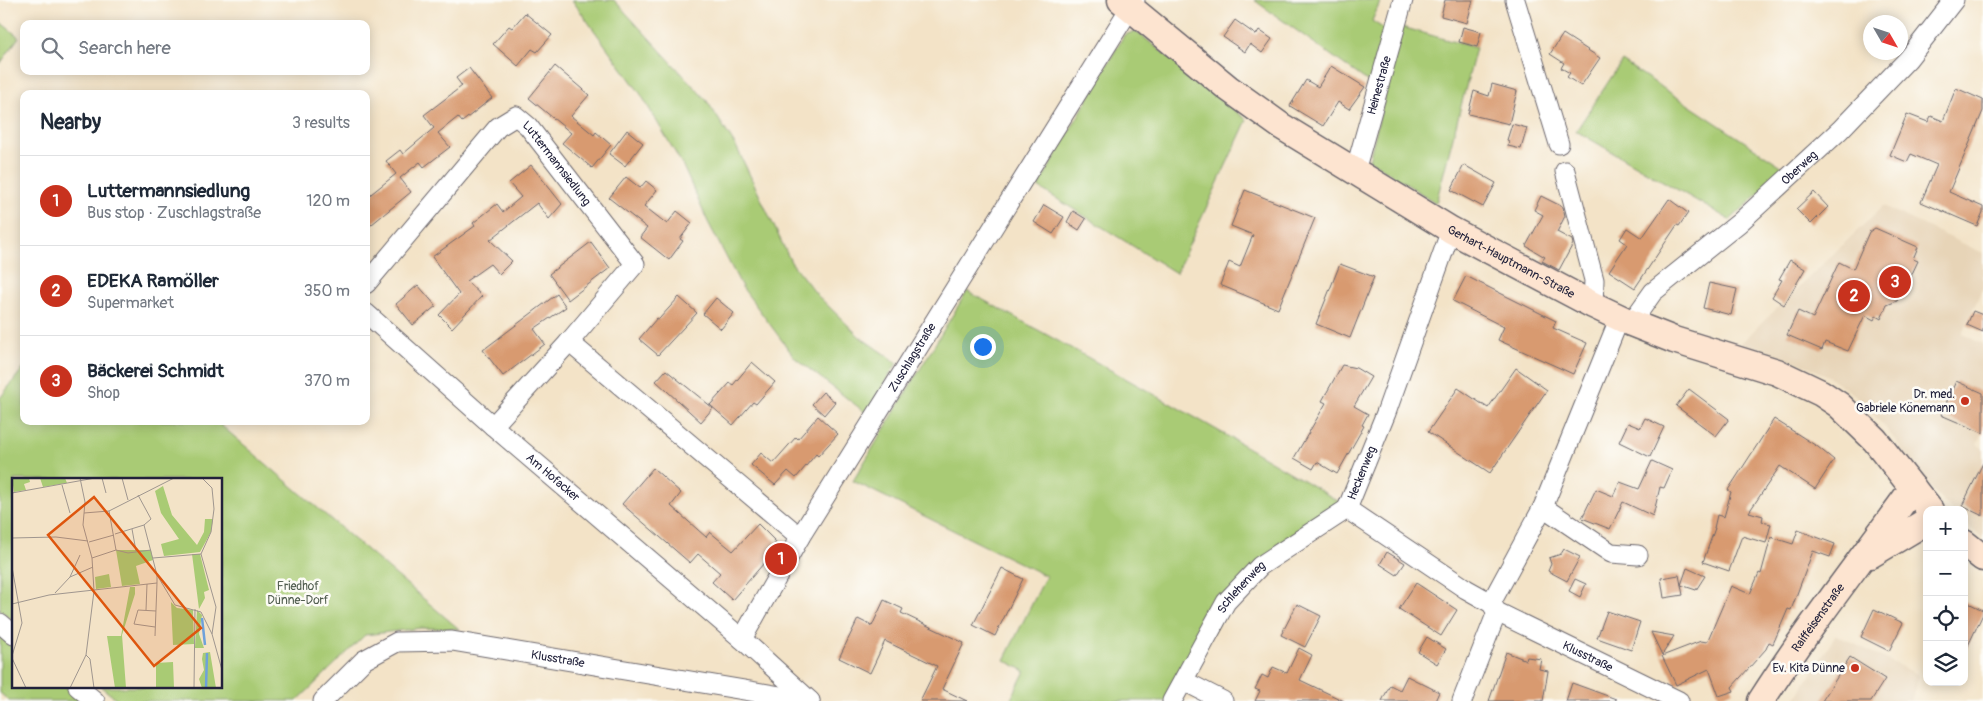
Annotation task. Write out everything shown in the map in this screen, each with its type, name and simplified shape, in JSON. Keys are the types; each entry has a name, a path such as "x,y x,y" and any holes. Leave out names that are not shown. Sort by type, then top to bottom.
{"street":[{"name":"Heinestraße","path":"1355,172 1403,0"},
{"path":"1516,0 1559,144"},
{"name":"Oberweg","path":"1625,320 1653,292 1739,223 1840,130 1908,59 1954,0"},
{"name":"Gerhart-Hauptmann-Straße","path":"1128,3 1228,88 1282,126 1451,230 1625,320 1674,340 1778,372 1800,381 1821,393 1839,405 1876,440 1927,506"},
{"name":"Zuschlagstraße","path":"742,639 800,537 1128,3"},
{"name":"Luttermannsiedlung","path":"370,279 498,127 516,116 528,126 635,264 569,342 493,426"},
{"path":"1566,171 1594,280 1593,305"},
{"name":"Heckenweg","path":"1451,230 1386,413 1347,509 1494,608"},
{"name":"Am Hofacker","path":"370,317 493,426 742,639"},
{"path":"1462,701 1494,608 1542,507 1625,320"},
{"path":"569,342 800,537"},
{"name":"Raiffeisenstraße","path":"1761,701 1833,595 1861,561 1913,488"},
{"path":"1542,507 1612,553 1638,555"},
{"name":"Schlehenweg","path":"1172,701 1226,602 1260,566 1347,509"},
{"name":"Raiffeisenstraße","path":"1861,561 1923,523"},
{"path":"1968,546 1983,558"},
{"name":"Klusstraße","path":"1494,608 1679,701"},
{"path":"0,623 12,633"},
{"path":"742,639 810,701"},
{"name":"Klusstraße","path":"323,701 364,660 397,642 452,641 810,701"},
{"path":"1184,682 1224,701"},
{"path":"79,688 96,701"}],"shaded area":[{"path":"1883,206 1983,253 1983,287 1962,334 1983,344 1983,432 1977,445 1983,448 1983,539 1968,526 1968,506 1948,506 1935,493 1885,427 1855,395 1828,376 1801,363 1740,344"},
{"path":"1836,635 1919,675 1911,701 1794,701"}],"green space":[{"path":"572,0 614,0 707,101 737,148 791,262 817,295 860,337 897,363 866,413 795,358 742,287 708,222 682,164 640,93"},
{"path":"1254,0 1381,0 1372,21 1389,32 1374,86"},
{"path":"0,22 19,37 0,64"},
{"path":"1402,27 1476,48 1436,203 1369,160"},
{"path":"1136,31 1247,120 1176,273 1038,187 1124,35"},
{"path":"1622,61 1786,169 1730,220 1576,131"},
{"path":"967,291 1203,422 1343,504 1258,563 1167,701 1010,701 1025,671 1004,660 1046,576 853,481"},
{"name":"Friedhof Dünne-Dorf","path":"20,372 20,425 221,425 459,629 421,628 365,635 297,701 119,701 102,688 222,688 222,478 12,478 12,619 0,610 0,398"},
{"path":"0,631 12,640 12,688 71,688 87,701 9,701 0,693"}],"building":[{"path":"1445,0 1473,0 1467,23 1441,16"},
{"path":"525,13 552,35 537,52 532,49 518,66 493,44 509,26 512,28"},
{"path":"1235,20 1256,35 1259,30 1272,39 1262,53 1250,44 1245,52 1223,37"},
{"path":"1463,27 1481,32 1477,47 1459,42"},
{"path":"1563,34 1600,58 1581,86 1567,77 1570,73 1561,68 1564,63 1550,54"},
{"path":"555,66 589,95 571,116 594,135 596,132 611,145 592,168 562,143 571,133 529,98"},
{"path":"1331,66 1365,87 1349,109 1338,102 1323,126 1290,106 1306,80 1318,87"},
{"path":"469,68 492,98 462,122 458,117 438,133 450,147 424,167 420,162 400,178 411,192 370,226 370,195 396,174 386,161 400,150 403,154 434,128 424,115 462,86 456,78"},
{"path":"1492,84 1517,91 1509,124 1468,114 1474,91 1489,96"},
{"path":"1956,88 1983,100 1983,111 1949,192 1983,207 1983,212 1977,226 1921,202 1937,165 1911,154 1907,162 1890,155 1907,114 1928,122 1931,116 1943,121"},
{"path":"1512,124 1527,128 1521,149 1508,146 1509,141 1507,140"},
{"path":"627,130 643,143 625,166 609,154"},
{"path":"531,165 562,204 549,219 537,203 490,240 512,261 499,274 490,264 466,281 482,296 452,328 439,315 459,294 432,257 475,226 473,223 497,204 503,212 521,197 509,183"},
{"path":"1464,165 1496,183 1483,207 1451,190"},
{"path":"626,177 640,188 646,181 657,190 644,206 667,224 677,211 692,223 680,239 683,241 669,260 640,237 647,228 609,198"},
{"path":"1245,190 1315,218 1278,309 1220,285 1229,262 1240,267 1253,235 1231,226"},
{"path":"1814,192 1828,207 1811,224 1796,209"},
{"path":"1541,196 1563,207 1565,216 1557,232 1572,240 1573,244 1559,270 1542,261 1545,257 1526,246 1543,215 1534,210"},
{"path":"1669,199 1688,213 1679,226 1677,225 1635,288 1609,271 1627,244 1620,239 1627,228 1642,238"},
{"path":"1044,205 1064,217 1053,234 1034,222"},
{"path":"1073,211 1086,219 1079,230 1067,222"},
{"path":"1875,228 1918,247 1913,259 1918,261 1903,293 1901,292 1897,301 1887,305 1881,319 1876,316 1874,320 1865,315 1848,351 1825,342 1822,350 1787,335 1798,311 1813,318 1839,262 1853,269 1869,232"},
{"path":"591,242 610,268 568,300 549,274"},
{"path":"1790,260 1805,269 1784,305 1772,297 1782,280 1779,279"},
{"path":"1340,264 1374,277 1350,338 1316,324"},
{"path":"1466,276 1556,321 1553,328 1587,343 1573,374 1498,340 1504,327 1453,301"},
{"path":"1709,283 1737,289 1731,315 1703,308"},
{"path":"418,285 436,306 413,325 396,304"},
{"path":"557,294 566,307 534,329 545,344 503,376 483,350"},
{"path":"679,297 697,313 658,355 639,339"},
{"path":"716,298 734,313 721,329 703,314"},
{"path":"1973,311 1983,315 1983,332 1967,325"},
{"path":"752,362 775,382 756,404 753,402 733,425 710,405 730,383 733,385"},
{"path":"1342,365 1356,368 1371,377 1354,406 1368,414 1362,425 1364,426 1337,474 1317,462 1313,469 1294,458 1326,403 1322,401"},
{"path":"1516,368 1547,390 1490,473 1428,432 1458,388 1488,408"},
{"path":"666,370 713,408 701,422 656,381"},
{"name":"Dr. med. Gabriele Könemann","path":"1956,381 1983,393 1983,433 1941,415"},
{"path":"1689,389 1729,419 1716,436 1676,406"},
{"path":"823,392 835,402 824,415 812,404"},
{"path":"818,416 838,434 818,456 816,454 796,478 788,471 775,485 751,465 761,453 773,463"},
{"path":"1645,418 1664,427 1650,457 1619,442 1628,423 1640,428"},
{"path":"1774,419 1818,447 1834,460 1815,489 1780,466 1749,512 1763,516 1762,522 1771,524 1766,543 1742,536 1729,571 1703,562 1715,528 1717,515 1724,517 1731,492 1728,490"},
{"path":"1652,461 1672,470 1664,488 1660,487 1653,516 1623,502 1610,529 1582,518 1596,489 1613,496 1620,482 1639,489"},
{"path":"1983,463 1983,516 1968,509 1968,506 1962,506"},
{"path":"653,468 681,493 671,506 706,537 710,532 733,551 758,524 776,542 764,563 732,600 712,582 720,573 698,554 690,563 622,504"},
{"path":"1798,530 1835,544 1830,557 1813,551 1791,610 1788,609 1773,644 1769,642 1766,649 1732,687 1734,691 1719,696 1709,669 1676,685 1662,656 1701,641 1707,642 1731,586 1750,594 1759,573 1761,574 1771,537 1793,544"},
{"path":"1564,549 1580,557 1567,581 1548,571 1551,564 1549,558 1561,554"},
{"path":"1387,552 1405,563 1397,575 1380,564"},
{"path":"1002,568 1023,579 995,636 973,625"},
{"path":"1687,568 1705,576 1696,590 1681,585"},
{"path":"1679,575 1683,595 1664,598 1661,578"},
{"path":"1575,579 1586,584 1580,597 1569,591"},
{"path":"1416,583 1457,610 1441,636 1399,609"},
{"path":"884,600 903,609 901,613 964,643 942,689 967,701 920,701 937,666 885,641 870,673 839,658 858,619 872,626"},
{"path":"1968,603 1983,610 1983,614 1968,646"},
{"path":"1297,604 1321,616 1305,647 1281,635"},
{"path":"1874,609 1903,623 1889,651 1861,637"},
{"path":"1607,611 1640,622 1631,650 1597,638"},
{"path":"1651,632 1674,636 1662,655"},
{"path":"1427,637 1446,649 1437,664 1418,652"},
{"path":"1299,648 1312,655 1300,680 1344,701 1255,701 1260,691 1255,689 1262,675 1268,678 1273,667 1287,673"},
{"path":"1506,652 1526,660 1527,657 1541,659 1539,669 1548,671 1543,701 1489,701"},
{"name":"Ev. Kita Dünne","path":"1850,657 1885,679 1871,701 1822,701"},
{"path":"1407,676 1439,692 1435,701 1382,701 1390,685 1400,690"},
{"path":"1572,683 1616,699 1616,701 1566,701"}],"place":[{"name":"Bäckerei Schmidt","path":"1895,282"},
{"name":"EDEKA Ramöller","path":"1854,296"},
{"name":"Dr. med. Gabriele Könemann","path":"1965,401"},
{"name":"Luttermannsiedlung","path":"781,559"},
{"name":"Ev. Kita Dünne","path":"1855,668"}]}
